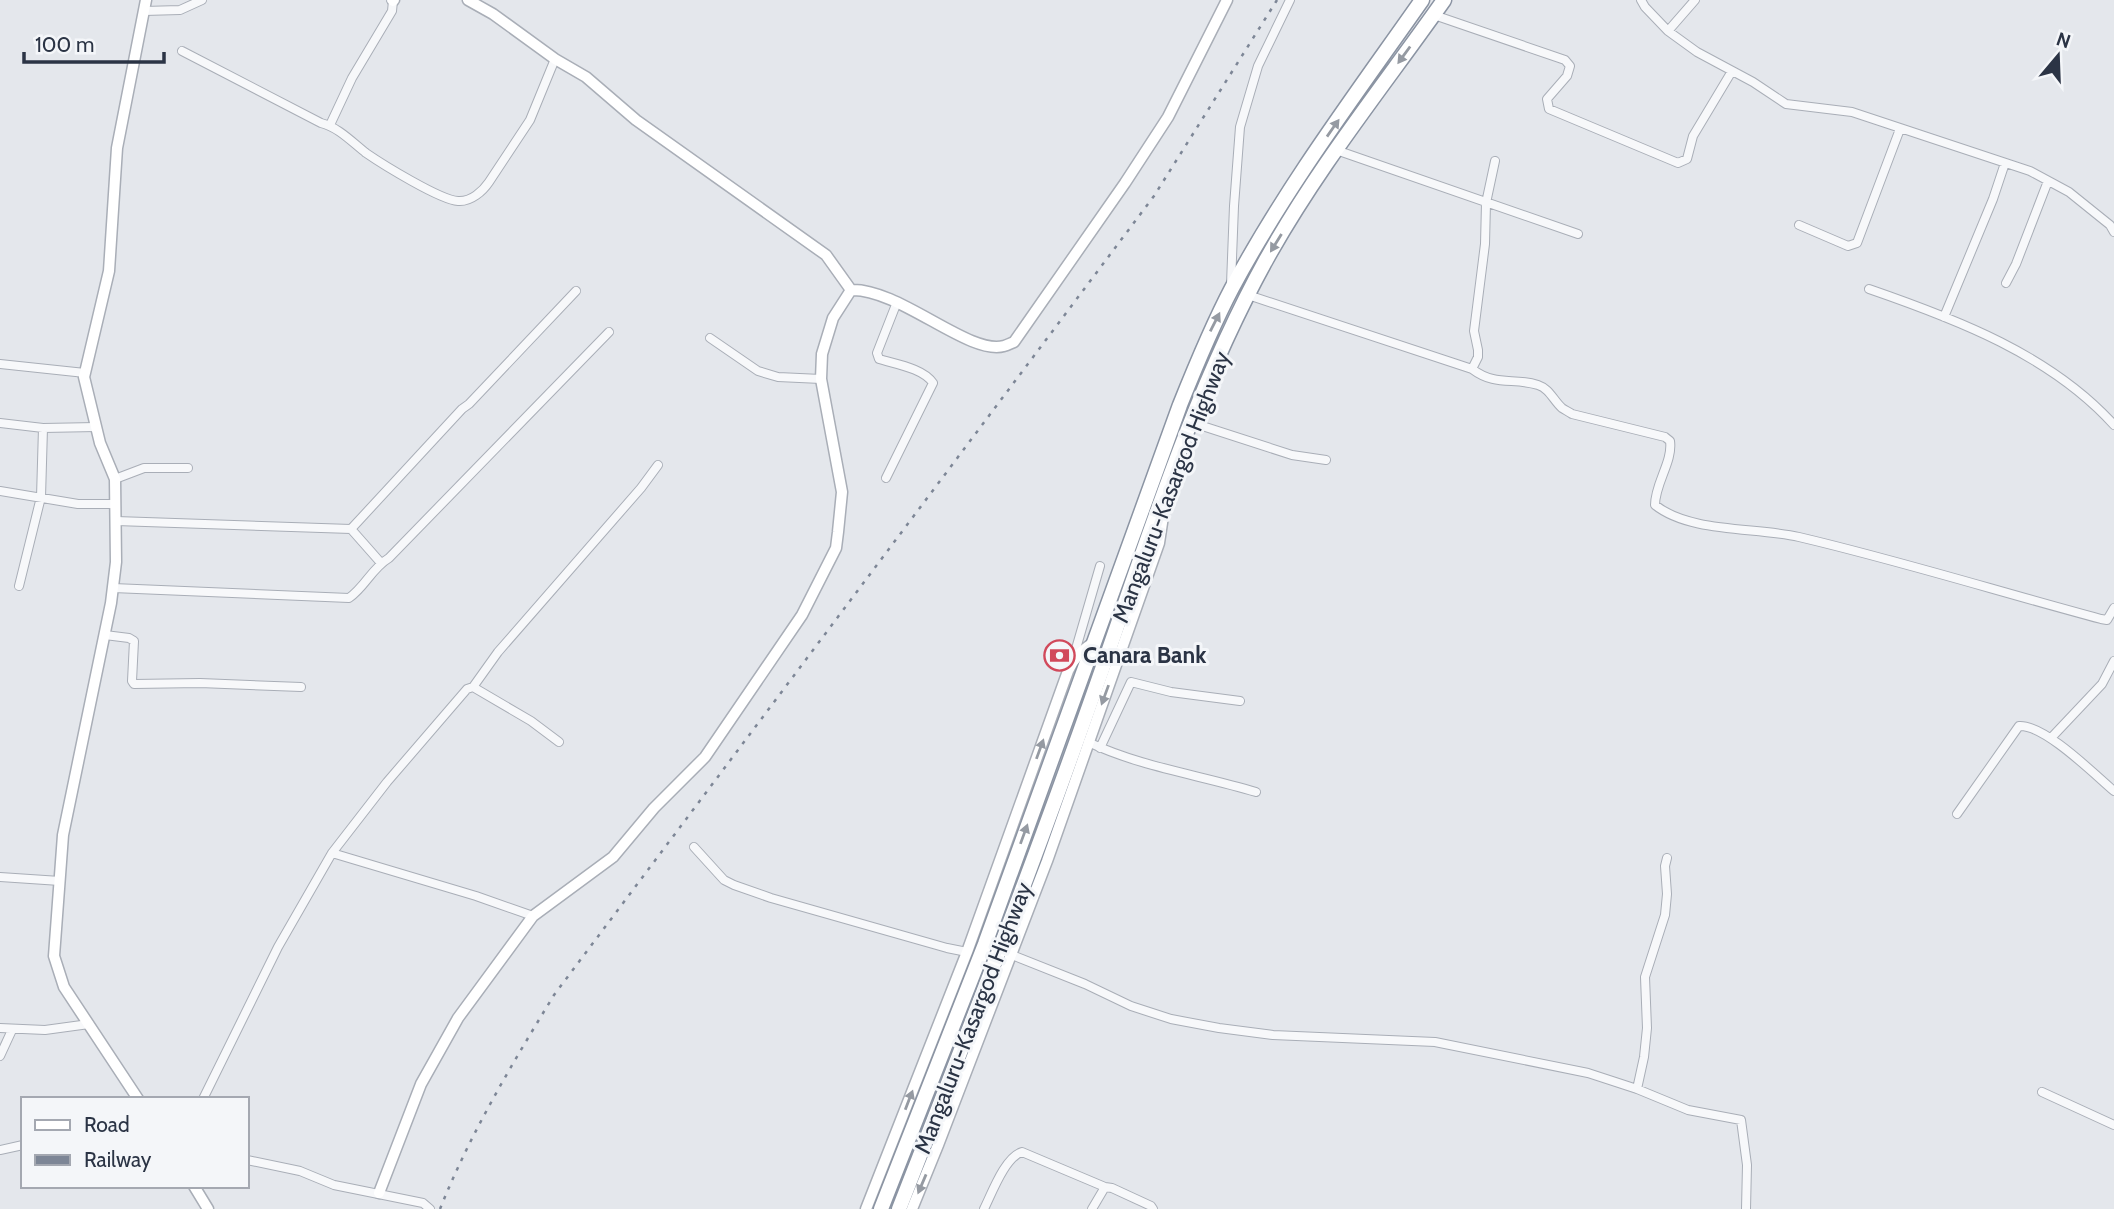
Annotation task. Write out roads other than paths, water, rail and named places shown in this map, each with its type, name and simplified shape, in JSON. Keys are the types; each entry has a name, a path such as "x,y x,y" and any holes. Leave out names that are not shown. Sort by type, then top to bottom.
{"highway":[{"name":"Mangaluru-Kasargod Highway","path":"881,1209 978,942 1208,335 1231,290 1295,181 1422,0"},
{"name":"Mangaluru-Kasargod Highway","path":"899,1209 1006,953 1041,842 1190,422 1266,259 1336,150 1444,0"}],"street":[{"path":"137,1097 64,987 54,956 63,835 105,635 116,562 115,479 100,443 84,377 109,271 117,148 145,5 180,10 202,0"},
{"path":"330,125 352,78 392,11 392,0"},
{"path":"468,0 586,77 636,120 826,255 852,290"},
{"path":"852,290 871,291 897,302 977,343 1003,347 1014,342 1168,117 1227,0"},
{"path":"1231,290 1240,127 1258,65 1290,0"},
{"path":"1641,0 1668,31 1697,52 1786,104 1852,112 2030,171 2069,192 2110,225 2114,232"},
{"path":"1668,31 1695,0"},
{"path":"1434,15 1565,60 1570,66 1569,73 1546,99 1549,108 1678,163 1688,159 1693,136 1732,71"},
{"path":"182,51 321,123 330,125 369,155 432,191 458,201 471,198 484,189 530,120 555,59"},
{"path":"1799,225 1848,246 1857,243 1900,129"},
{"path":"1336,150 1578,234"},
{"path":"1472,369 1478,357 1474,331 1485,244 1486,203 1495,161"},
{"path":"1944,317 1993,199 2005,163"},
{"path":"2006,283 2048,181"},
{"path":"1869,289 1944,317 2034,359 2052,371 2114,425"},
{"path":"380,1193 421,1084 458,1018 533,916 613,857 654,808 705,757 802,615 836,548 842,492 821,379 822,354 833,318 852,290"},
{"path":"351,529 462,408 469,404 576,291"},
{"path":"1248,295 1472,369 1482,376 1503,382 1535,384 1546,388 1562,408 1572,414 1665,437 1670,441 1671,449 1657,489 1655,505 1691,523 1795,536 2101,619 2107,620 2114,608"},
{"path":"886,478 933,383 929,377 907,367 879,359 877,353 897,302"},
{"path":"113,588 349,598 609,332"},
{"path":"710,338 758,372 778,377 821,379"},
{"path":"0,364 85,373"},
{"path":"1190,422 1292,454 1326,460"},
{"path":"0,423 43,428 96,427"},
{"path":"19,586 41,497 43,428"},
{"path":"204,1097 278,947 332,853 387,782 467,689 473,687 498,652 658,465"},
{"path":"115,479 144,468 188,468"},
{"path":"912,1209 939,1145 1006,953 1047,861 1159,543 1166,490"},
{"path":"0,491 78,504 116,504"},
{"path":"116,521 351,529 381,563"},
{"path":"866,1209 967,952 978,942 1073,659 1100,566"},
{"path":"105,635 134,641 134,684 200,683 302,687"},
{"path":"1073,659 1093,643"},
{"path":"2051,738 2102,684 2114,661"},
{"path":"1100,748 1130,682 1171,692 1240,701"},
{"path":"473,687 559,741"},
{"path":"1957,814 2019,726 2031,727 2051,738 2114,791"},
{"path":"1088,742 1173,772 1221,781 1255,792"},
{"path":"694,847 724,880 734,885 771,898 967,952"},
{"path":"332,853 533,916"},
{"path":"1637,1088 1647,1028 1645,977 1665,915 1667,858"},
{"path":"0,877 60,881"},
{"path":"978,942 1085,984 1131,1006 1171,1019 1273,1035 1435,1042 1588,1073 1637,1088 1688,1110 1741,1120 1747,1166 1746,1209"},
{"path":"0,1028 45,1030 89,1024"},
{"path":"0,1056 12,1030"},
{"path":"2042,1092 2114,1125"},
{"path":"0,1150 21,1145"},
{"path":"984,1209 999,1178 1015,1154 1023,1152 1112,1188 1138,1205 1151,1206 1153,1209"},
{"path":"248,1160 300,1171 334,1185 423,1203 430,1209"},
{"path":"1092,1209 1105,1187"},
{"path":"195,1188 208,1209"}],"railway":[{"path":"440,1209 478,1127 554,995 1154,196 1277,0"}],"place":[{"name":"Canara Bank","path":"1060,655"}]}
